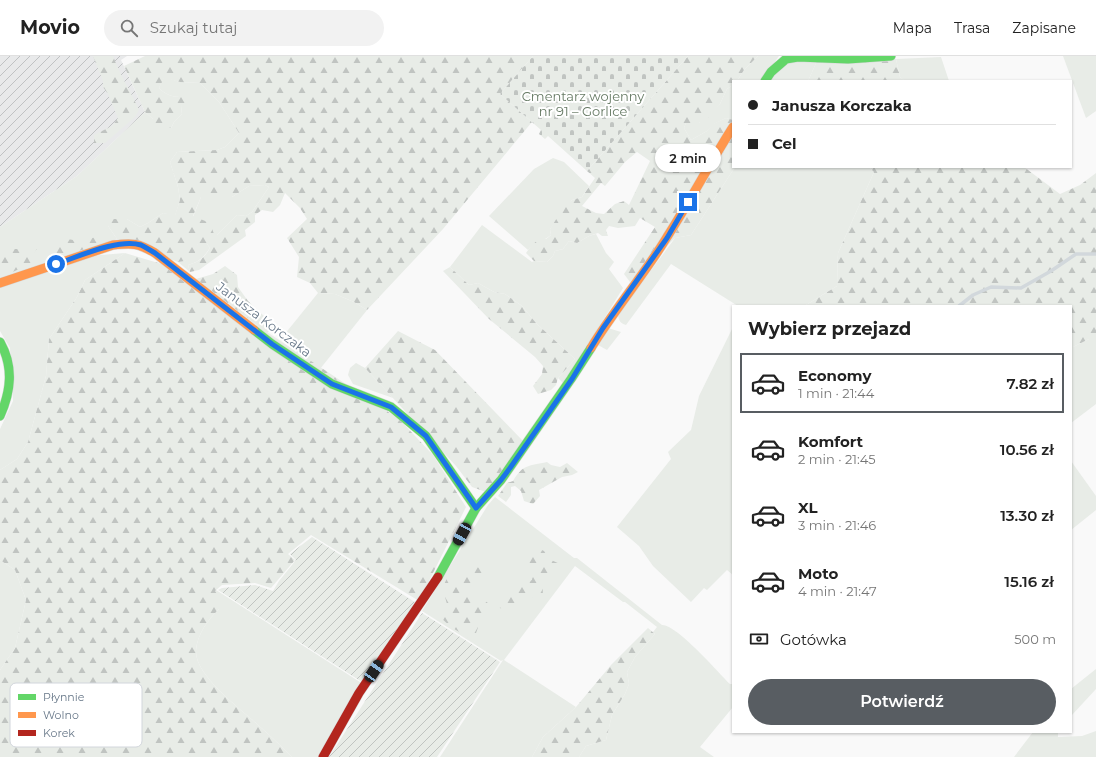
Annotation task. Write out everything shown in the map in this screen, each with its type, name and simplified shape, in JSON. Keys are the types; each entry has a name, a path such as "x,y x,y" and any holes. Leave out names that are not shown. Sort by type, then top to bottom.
{"street":[{"path":"765,80 778,65 786,59 798,57 848,59 890,56"},
{"path":"323,757 359,694 434,585 476,508 501,480 572,379 606,325 667,238 716,153 732,129"},
{"name":"Janusza Korczaka","path":"0,283 113,245 129,243 141,245 184,274 272,344 332,384 391,407 426,436 476,508"},
{"path":"0,342 7,359 9,394 0,416"}],"shaded area":[{"path":"0,56 127,56 121,60 145,112 77,176 0,227"}],"green space":[{"path":"93,56 113,56 139,110 135,117 105,143 94,143 94,135 112,126 118,118 108,94 103,87 103,81"},
{"path":"145,56 533,56 500,94 532,122 443,229 367,310 354,302 335,294 318,293 310,283 297,277 299,257 287,238 307,219 300,208 285,193 280,205 273,212 262,210 255,215 255,222 245,230 246,236 199,270 190,272 188,265 198,261 206,254 210,248 207,244 198,244 194,256 185,261 178,262 117,239 108,226 111,219 127,219 140,227 163,213 175,215 180,200 178,187 170,162 177,152 217,150 225,147 239,133 219,102 200,83 180,82 164,78 159,88 170,96 183,97 188,102 181,106 182,114 174,122 171,128 152,126 153,119 145,112 124,66","holes":["265,185 269,187 252,212 246,216 237,215 217,235 214,234 210,223 193,216 201,197 232,197 249,186"]},
{"name":"Cmentarz wojenny nr 91 – Gorlice","path":"533,56 688,56 587,171 548,136 545,139 539,134 541,130 500,94"},
{"path":"688,56 758,56 744,70 738,80 732,80 732,86 727,89 720,104 707,119 699,123 686,123 684,128 691,140 707,131 713,124 726,118 732,120 732,168 734,168 691,235 675,238 630,282 624,274 655,227 640,218 635,226 618,228 609,226 606,230 608,236 602,236 598,233 577,243 569,241 563,249 555,251 553,256 547,262 534,261 526,253 539,239 546,239 551,235 550,229 562,210 572,200 582,197 595,178 587,171","holes":["637,152 650,161 629,205 624,201 615,204 604,214 596,213 582,206 601,183 605,186 625,162"]},
{"path":"758,56 779,56 763,80 738,80 744,70"},
{"path":"1063,56 1096,56 1096,111 1086,118 1072,80"},
{"path":"941,57 949,80 904,80 900,77 896,59"},
{"path":"896,59 900,77 904,80 808,80 817,61"},
{"path":"789,60 817,61 808,80 769,80"},
{"path":"164,77 180,82 200,83 219,102 239,133 225,147 217,150 177,152 170,162 178,187 180,200 175,216 163,213 140,227 127,219 108,226 117,239 0,278 0,227 77,176 145,112 153,119 171,128 174,122 182,114 181,106 183,97 170,96 159,88"},
{"path":"732,86 732,120 726,118 714,124 707,131 691,140 684,128 686,123 699,123 720,104 727,89"},
{"path":"553,158 564,162 589,186 582,197 572,200 550,229 551,235 528,250 489,216 534,169"},
{"path":"734,168 870,168 874,172 838,253 837,286 806,305 736,305 671,264 626,325 621,323 618,315 675,238 691,235"},
{"path":"870,168 1025,168 1060,194 1080,185 1096,173 1096,339 1089,339 1072,348 1072,305 806,305 837,286 838,253 874,172"},
{"path":"265,185 269,187 252,212 246,216 237,215 217,235 214,235 193,217 201,197 232,197 249,186"},
{"path":"482,225 532,262 547,262 553,256 555,251 563,249 569,241 577,243 596,234 606,253 614,262 609,269 623,288 564,384 558,378 575,359 536,323 522,306 505,294 494,292 478,283 469,285 450,267"},
{"path":"96,237 98,244 55,260 55,249 59,241 67,239 80,241"},
{"path":"23,243 37,249 32,255 34,262 0,278 0,249 18,249"},
{"path":"198,244 207,244 210,248 201,259 188,265 190,272 178,262 185,261"},
{"path":"125,253 85,280 77,297 49,339 46,376 28,442 17,459 0,470 0,429 13,401 10,348 0,331 0,286 89,256"},
{"path":"125,253 165,265 399,419 433,455 466,507 419,601 311,535 288,554 295,560 271,588 255,583 222,585 215,591 219,597 219,609 207,623 198,639 196,651 198,661 203,671 220,691 292,757 0,757 0,670 15,648 26,600 15,570 0,560 0,470 17,459 28,442 46,376 49,339 77,297 85,280"},
{"path":"225,266 237,275 238,287 248,301 264,316 273,328 267,333 196,279 213,274"},
{"path":"450,267 469,285 478,283 494,292 505,294 522,306 536,323 575,359 558,378 556,385 551,390 538,394 533,386 542,374 543,366 535,357 489,319 443,271"},
{"path":"318,293 335,294 354,302 367,310 320,369 280,340"},
{"path":"608,328 621,332 607,350 598,345"},
{"path":"732,329 732,574 727,570 707,590 704,588 691,602 653,566 639,546 617,527 671,459 668,452 691,430 699,396"},
{"path":"398,331 435,350 524,442 486,492 472,487 456,466 365,368"},
{"path":"1089,339 1096,339 1096,404 1072,422 1072,348"},
{"path":"356,363 365,368 393,398 353,384 348,375 350,368"},
{"path":"547,462 551,465 560,467 567,463 578,472 562,477 539,490 540,496 533,504 524,501 521,491 515,486 511,487 511,495 506,502 498,496 507,483 513,481 520,471 531,465"},
{"path":"1072,462 1096,496 1096,510 1072,529"},
{"path":"495,497 574,558 577,558 662,625 677,632 687,640 730,684 732,684 732,708 700,747 714,757 579,757 586,746 606,740 612,715 625,694 629,684 627,672 635,657 655,634 653,632 657,627 575,566 504,660 576,707 543,737 532,757 440,757 503,660 501,661 422,611 488,505"},
{"path":"312,537 418,604 362,682 218,590 222,588 255,585 273,591 296,560 290,554"},
{"path":"532,545 544,551 549,559 562,565 546,581 543,589 543,595 526,599 514,610 502,610 496,600 504,595 509,595 516,586 532,580 532,571 527,559 526,550"},
{"path":"0,560 15,570 26,600 15,648 0,670"},
{"path":"474,566 486,570 486,579 470,587 471,592 489,604 488,613 480,622 476,633 469,638 451,627 440,617 447,604 444,589 446,579 449,576 456,580 462,569"},
{"path":"216,590 363,684 321,757 292,757 220,691 203,671 198,661 196,651 198,639 201,633 219,609"},
{"path":"422,613 500,662 437,757 329,757"},
{"path":"648,628 655,634 635,657 627,672 629,684 625,694 612,715 606,740 586,746 579,757 532,757 543,737 576,707 611,665"},
{"path":"1096,669 1096,689 1072,715 1072,688"},
{"path":"1096,731 1096,757 1014,757 1032,733 1058,733 1058,737 1082,736"}],"waterway":[{"path":"960,305 973,295 991,287 1021,288 1051,271 1076,254 1096,254"}],"traffic: fast":[{"path":"766,80 771,72 786,59 798,57 848,59 891,56"},
{"path":"254,330 272,344 332,384 391,407 426,436 476,508"},
{"path":"0,342 9,370 9,388 0,416"},
{"path":"438,577 476,508 501,480 591,348"}],"traffic: slow":[{"path":"591,348 658,251 732,129"},
{"path":"0,283 113,245 135,244 155,253 254,330"}],"traffic: jam":[{"path":"323,757 359,693 438,577"}],"route":[{"path":"56,264 113,245 129,243 141,245 155,253 272,344 332,384 391,407 426,436 476,508 510,468 572,379 603,328 667,238 688,202"}]}
